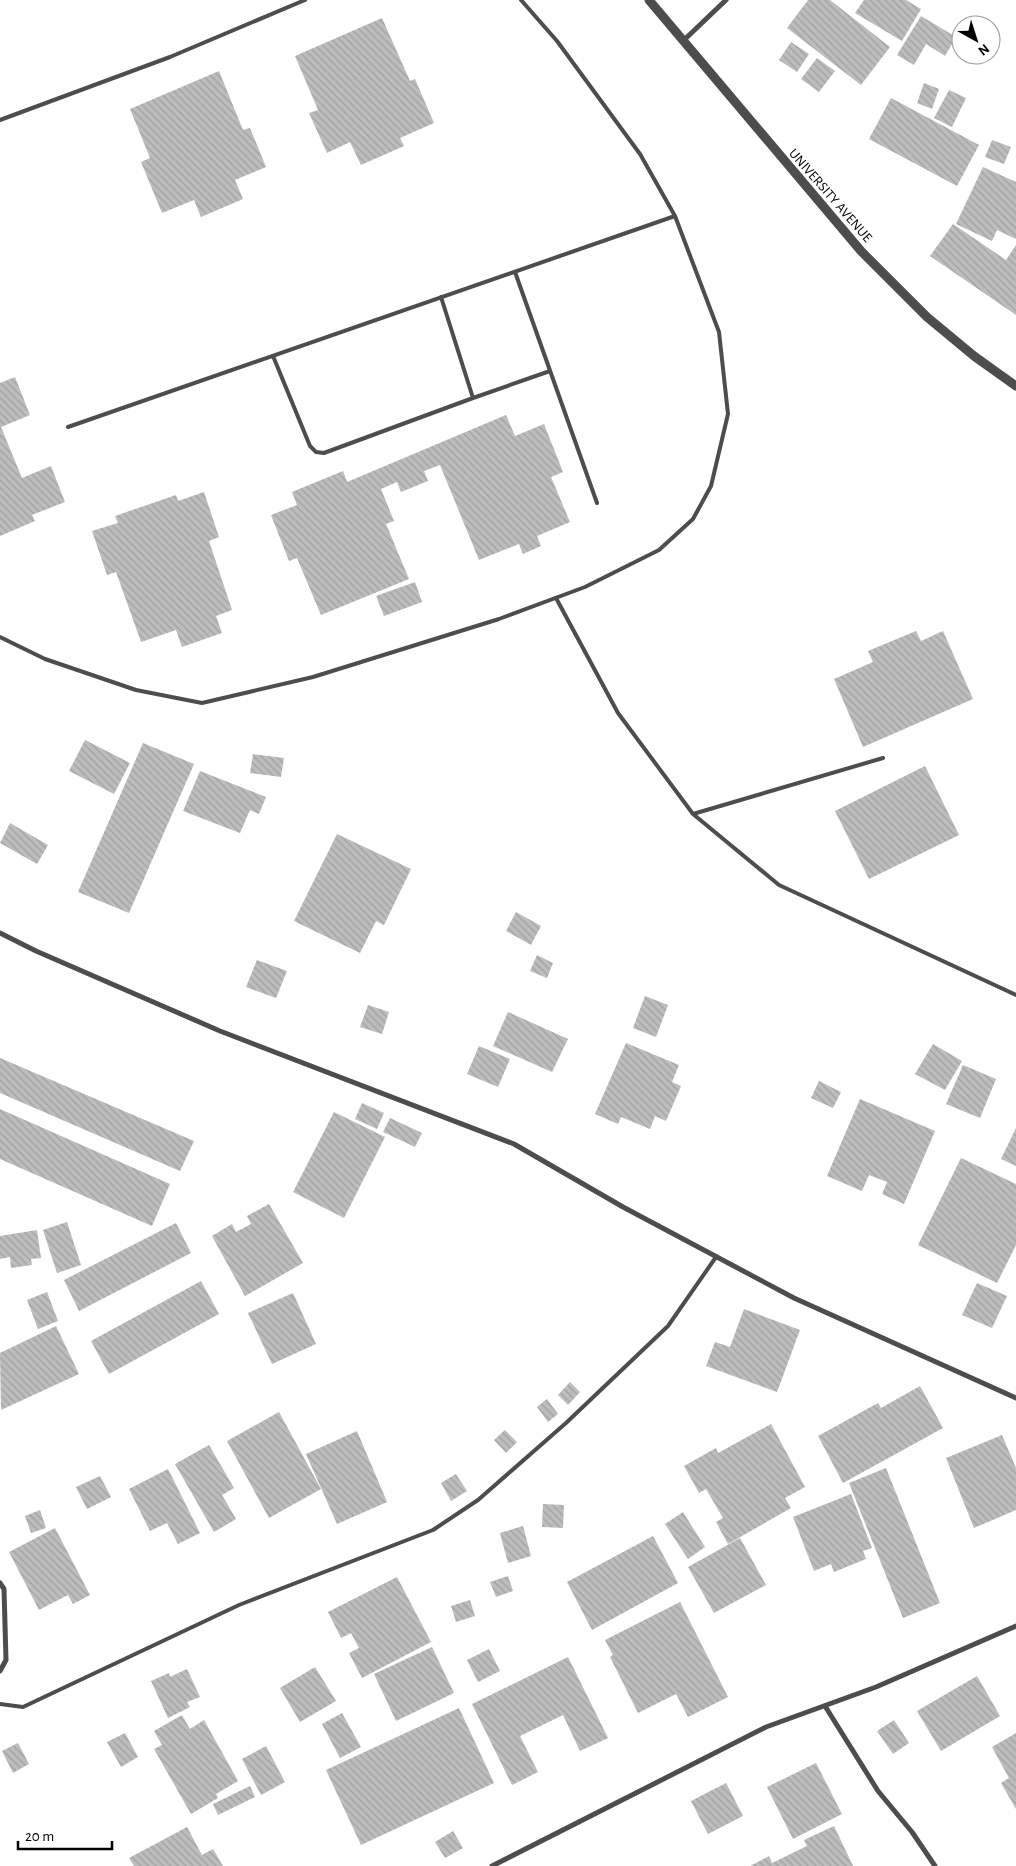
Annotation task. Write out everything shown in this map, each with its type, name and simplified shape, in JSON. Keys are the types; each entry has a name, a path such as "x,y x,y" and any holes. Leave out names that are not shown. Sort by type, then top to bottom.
{"street":[{"name":"UNIVERSITY AVENUE","path":"649,0 861,251 927,317 974,356 1016,386"},
{"path":"683,41 726,0"},
{"path":"0,933 36,951 220,1031 514,1144 623,1207 794,1298 1016,1398"},
{"path":"0,1583 4,1589 6,1660 0,1671"},
{"path":"492,1866 766,1728 876,1687 1016,1626"},
{"path":"824,1706 878,1791 912,1832 935,1866"}],"lane":[{"path":"0,120 170,57 305,0"},
{"path":"0,637 45,659 136,690 202,703 313,677 499,619 556,598 585,587 659,550 693,519 712,486 728,414 719,332 675,216 640,154 557,41 521,0"},
{"path":"68,427 675,216"},
{"path":"515,272 596,504"},
{"path":"441,297 473,398"},
{"path":"274,356 310,446 316,452 324,453 550,371"},
{"path":"556,598 618,712 693,814 779,885 1016,995"},
{"path":"693,814 883,758"},
{"path":"0,1704 23,1707 239,1605 433,1530 478,1500 566,1423 668,1326 716,1257"}],"building":[{"path":"808,0 830,0 890,47 861,85 787,28"},
{"path":"864,0 906,0 921,9 902,41 855,13"},
{"path":"921,16 951,34 951,46 945,56 926,44 914,65 897,55"},
{"path":"382,18 410,81 415,79 434,123 400,138 404,146 361,165 350,142 327,153 309,113 318,110 295,56"},
{"path":"791,42 809,54 797,72 779,60"},
{"path":"817,58 835,71 819,92 801,79"},
{"path":"219,71 243,130 250,128 266,167 235,180 243,199 201,217 194,200 162,213 141,162 150,158 130,109"},
{"path":"924,83 939,89 932,109 917,103"},
{"path":"949,90 966,98 952,127 934,118"},
{"path":"891,98 979,145 957,186 869,139"},
{"path":"992,140 1011,147 1004,164 985,157"},
{"path":"983,167 1016,182 1016,239 997,230 992,241 956,224"},
{"path":"953,224 1006,260 1016,245 1016,315 930,256"},
{"path":"15,377 30,415 1,427 22,478 51,466 65,502 32,515 35,521 0,536 0,383"},
{"path":"506,415 515,436 544,424 563,472 551,477 570,522 537,536 541,546 523,554 519,544 479,560 440,465 424,471 428,481 401,492 397,482 381,489 394,521 386,524 409,579 321,615 297,558 289,561 271,515 297,505 292,492 343,471 347,482"},
{"path":"204,492 219,537 209,541 232,610 216,616 222,633 182,647 176,630 141,642 116,572 107,575 92,531 118,523 115,516 176,495 178,501"},
{"path":"415,582 422,602 384,616 376,596"},
{"path":"916,631 921,641 943,631 973,699 863,747 834,679 873,662 868,651"},
{"path":"85,740 130,763 114,794 69,771"},
{"path":"143,743 194,764 129,913 78,892"},
{"path":"253,754 284,758 281,777 250,773"},
{"path":"925,766 959,835 869,879 835,811"},
{"path":"200,771 266,797 259,814 250,810 240,833 183,811"},
{"path":"10,823 48,845 37,864 0,843"},
{"path":"337,834 411,869 384,925 376,921 360,953 294,921"},
{"path":"516,912 541,926 531,945 506,931"},
{"path":"537,955 553,963 547,978 530,971"},
{"path":"257,960 287,971 276,998 246,987"},
{"path":"645,996 668,1005 656,1037 633,1028"},
{"path":"368,1005 389,1012 382,1034 360,1027"},
{"path":"508,1012 568,1039 552,1072 493,1046"},
{"path":"626,1043 679,1065 672,1082 681,1086 666,1121 655,1116 650,1129 621,1117 618,1124 595,1114"},
{"path":"933,1044 962,1061 945,1090 915,1074"},
{"path":"479,1046 510,1059 498,1087 467,1074"},
{"path":"0,1058 194,1141 180,1171 0,1093"},
{"path":"963,1065 996,1079 980,1118 946,1104"},
{"path":"819,1081 841,1092 833,1108 811,1098"},
{"path":"860,1099 935,1131 904,1204 882,1194 887,1182 869,1175 862,1191 827,1176"},
{"path":"362,1103 384,1113 377,1129 355,1119"},
{"path":"0,1109 170,1184 152,1226 0,1159"},
{"path":"334,1112 385,1137 344,1218 293,1192"},
{"path":"390,1118 422,1133 415,1147 383,1132"},
{"path":"1016,1128 1016,1166 1001,1159"},
{"path":"961,1158 1016,1184 1016,1245 997,1283 918,1245"},
{"path":"269,1204 303,1263 245,1296 212,1236 232,1224 236,1232 251,1224 247,1216"},
{"path":"67,1222 81,1265 57,1273 43,1230"},
{"path":"176,1223 191,1253 79,1311 64,1280"},
{"path":"37,1230 41,1258 31,1259 32,1265 11,1268 10,1257 0,1259 0,1236"},
{"path":"201,1281 219,1314 109,1374 91,1341"},
{"path":"977,1283 1007,1296 992,1328 962,1315"},
{"path":"47,1292 58,1321 38,1329 27,1300"},
{"path":"293,1293 316,1344 272,1364 248,1313"},
{"path":"744,1309 800,1330 777,1392 706,1366 715,1342 730,1347"},
{"path":"56,1326 79,1374 1,1410 0,1353"},
{"path":"570,1382 580,1392 568,1405 558,1395"},
{"path":"920,1386 943,1428 843,1483 818,1436 878,1403 881,1408"},
{"path":"547,1399 558,1414 548,1422 537,1407"},
{"path":"279,1412 321,1489 269,1518 227,1441"},
{"path":"771,1424 805,1487 785,1498 791,1508 728,1544 716,1522 723,1518 706,1489 699,1493 684,1466 716,1448 718,1453"},
{"path":"505,1430 517,1442 506,1453 494,1440"},
{"path":"357,1431 387,1502 337,1524 306,1454"},
{"path":"1002,1435 1016,1468 1016,1510 974,1528 946,1458"},
{"path":"209,1445 234,1488 222,1495 236,1519 214,1532 175,1464"},
{"path":"886,1468 940,1603 903,1618 849,1483"},
{"path":"168,1469 200,1533 178,1544 167,1523 150,1531 129,1489"},
{"path":"456,1474 467,1491 451,1501 441,1483"},
{"path":"100,1476 111,1497 87,1509 76,1487"},
{"path":"851,1494 872,1548 863,1551 866,1559 834,1572 831,1564 814,1571 793,1517"},
{"path":"543,1504 564,1505 563,1528 542,1527"},
{"path":"40,1510 46,1528 31,1533 25,1516"},
{"path":"683,1512 705,1547 688,1559 665,1524"},
{"path":"523,1526 531,1556 508,1563 500,1533"},
{"path":"55,1528 90,1595 73,1604 68,1595 39,1610 9,1552"},
{"path":"653,1536 678,1583 592,1630 567,1582"},
{"path":"740,1538 766,1585 714,1613 688,1567"},
{"path":"508,1576 513,1591 496,1597 490,1582"},
{"path":"397,1577 431,1642 362,1678 349,1653 359,1648 351,1633 341,1638 328,1612"},
{"path":"470,1600 475,1616 456,1622 451,1606"},
{"path":"680,1602 728,1697 688,1717 676,1694 638,1713 610,1657 613,1655 605,1640"},
{"path":"432,1647 454,1693 396,1721 374,1674"},
{"path":"489,1649 500,1671 478,1682 467,1660"},
{"path":"568,1657 608,1738 580,1751 563,1715 520,1736 538,1772 512,1785 472,1704"},
{"path":"315,1667 336,1701 300,1722 280,1688"},
{"path":"187,1669 200,1697 187,1702 190,1707 168,1718 151,1681 169,1673 170,1677"},
{"path":"977,1676 1000,1716 941,1751 917,1711"},
{"path":"459,1708 494,1783 361,1845 326,1770"},
{"path":"342,1713 361,1747 340,1758 322,1724"},
{"path":"182,1715 190,1729 204,1720 238,1781 216,1794 218,1798 191,1814 154,1749 162,1745 154,1731"},
{"path":"894,1720 909,1743 893,1754 877,1731"},
{"path":"125,1733 138,1757 121,1767 107,1742"},
{"path":"1016,1733 1016,1809 1001,1783 1009,1778 992,1747"},
{"path":"18,1743 29,1764 13,1773 2,1751"},
{"path":"266,1746 285,1782 261,1795 242,1759"},
{"path":"816,1763 842,1814 793,1839 767,1787"},
{"path":"726,1783 743,1816 708,1834 691,1801"},
{"path":"250,1786 255,1797 218,1815 213,1804"},
{"path":"834,1826 853,1866 750,1866 769,1856 772,1863 807,1846 804,1840"},
{"path":"187,1827 202,1855 213,1849 223,1866 134,1866 129,1858"},
{"path":"453,1831 463,1848 445,1858 435,1842"}]}
